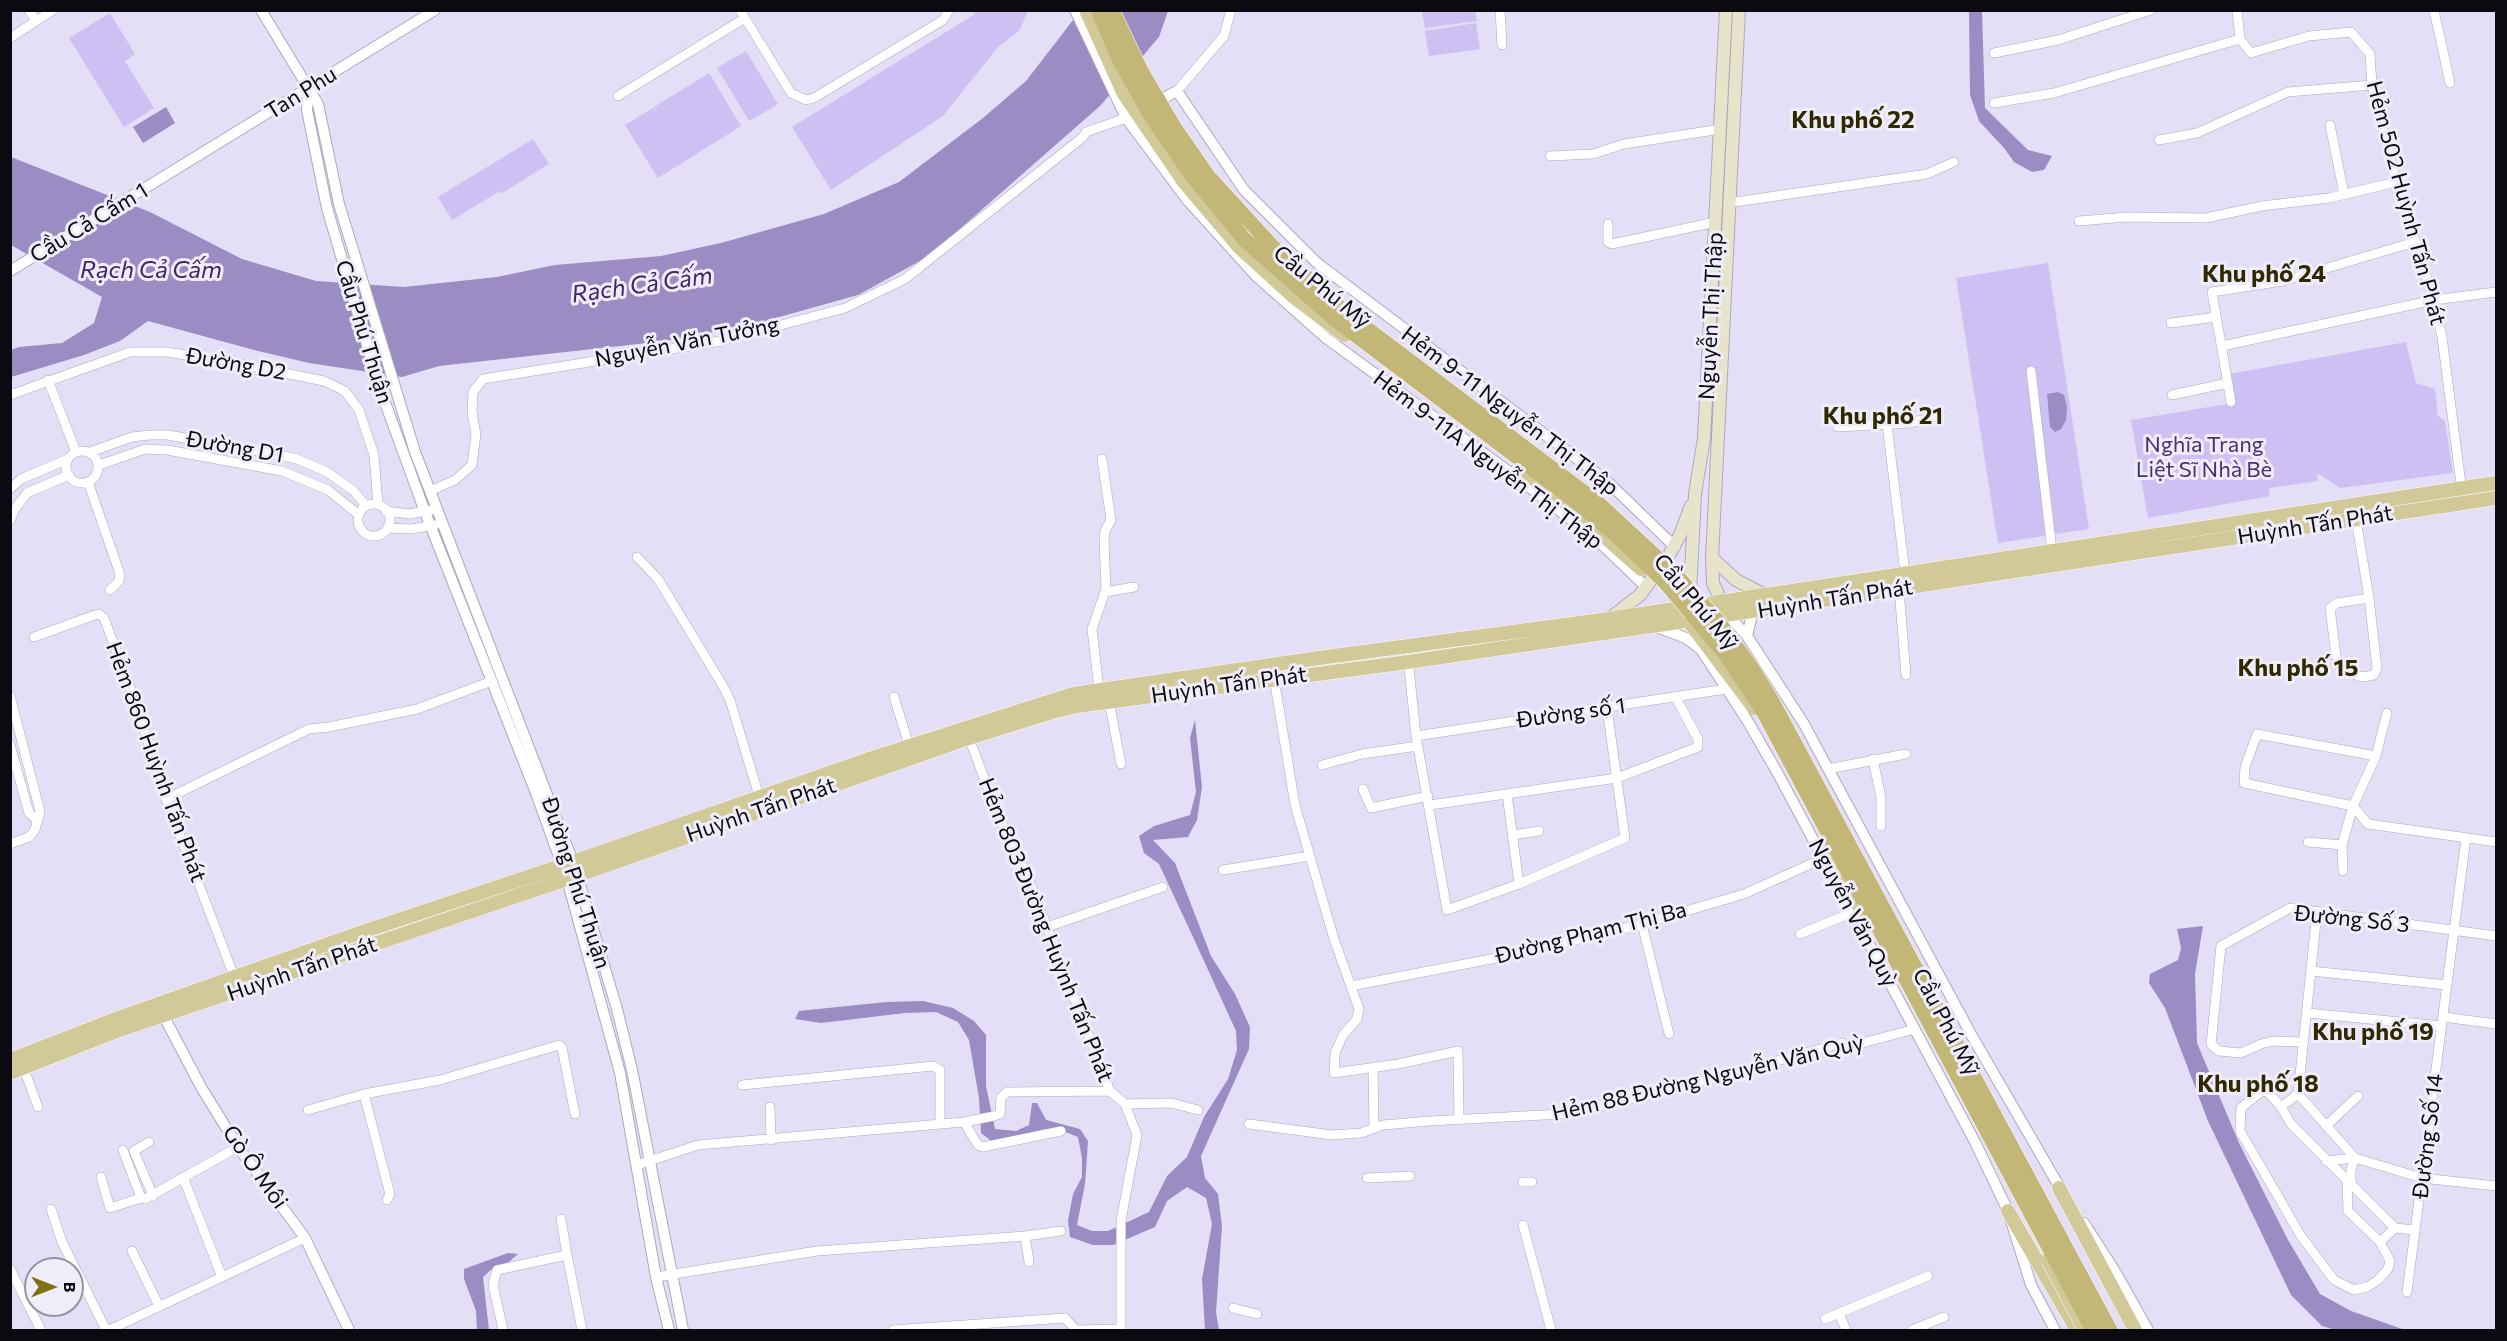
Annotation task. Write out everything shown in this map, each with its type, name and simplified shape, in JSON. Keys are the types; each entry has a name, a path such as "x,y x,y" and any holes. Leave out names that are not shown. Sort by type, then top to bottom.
{"highway":[{"name":"Cầu Phú Mỹ","path":"1098,10 1120,61 1153,119 1193,177 1245,240 1337,321 1574,500 1615,534 1664,581 1726,655 1762,710 2093,1330"},
{"name":"Cầu Phú Mỹ","path":"1112,10 1136,62 1174,127 1208,176 1264,239 1335,304 1598,503 1676,574 1717,620 1753,670 1779,712 2112,1330"}],"main road":[{"name":"Cầu Phú Mỹ","path":"1086,10 1124,94 1184,182 1239,247 1311,310 1577,512 1662,588 1699,634 1755,709 2085,1330"},
{"name":"Cầu Phú Mỹ","path":"1119,10 1146,71 1194,151 1230,196 1277,246 1329,296 1585,487 1672,562 1760,671 1826,788 2112,1330"},
{"name":"Nguyễn Thị Thập","path":"1692,614 1689,577 1695,494 1704,438 1726,10"},
{"name":"Nguyễn Thị Thập","path":"1728,615 1713,583 1713,558 1738,10"},
{"path":"1700,472 1716,472"},
{"name":"Huỳnh Tấn Phát","path":"17,1071 122,1029 234,976 660,845 768,809 960,737 1050,700 1099,689 1244,675 1274,678 1408,662 1610,625 1651,625 1692,614 1720,602 1763,594 2496,483"},
{"path":"1610,625 1640,595 1675,547 1695,494"},
{"name":"Huỳnh Tấn Phát","path":"10,1060 59,1039 160,1010 570,871 759,796 909,745 960,737 1052,712 1407,646 1692,614 1728,615 2496,498"},
{"path":"2090,545 2092,560"},
{"path":"2042,567 2046,551"},
{"path":"1713,558 1736,580 1763,594"},
{"path":"1849,581 1851,596"},
{"path":"759,796 768,809"},
{"path":"59,1039 63,1053"},
{"name":"Nguyễn Văn Quỳ","path":"2059,1188 2135,1330"},
{"name":"Nguyễn Văn Quỳ","path":"2008,1211 2077,1330"}],"street":[{"path":"29,10 36,21"},
{"path":"10,38 53,10"},
{"path":"261,10 309,88"},
{"name":"Tan Phu","path":"168,175 435,10"},
{"path":"618,96 742,14 791,93 806,100 814,98 943,20 949,10"},
{"name":"Hẻm 9-11A Nguyễn Thị Thập","path":"1075,10 1113,96 1121,120 1233,253 1326,338 1519,479 1596,540 1646,586"},
{"path":"1121,120 1177,91 1224,36 1231,10"},
{"path":"1500,10 1502,45"},
{"path":"1994,53 2058,40 2151,10"},
{"path":"1994,103 2054,93 2240,39 2237,10"},
{"path":"2434,10 2450,83"},
{"name":"Hẻm 502 Huỳnh Tấn Phát","path":"2240,39 2250,53 2309,36 2350,32 2370,54 2372,85 2396,182 2434,300 2442,337 2463,503"},
{"path":"2159,140 2197,133 2288,92 2372,85"},
{"name":"Cầu Phú Thuận","path":"309,88 318,104 339,204 415,452"},
{"name":"Cầu Phú Thuận","path":"309,88 307,110 327,208 373,365 403,455"},
{"name":"Hẻm 9-11 Nguyễn Thị Thập","path":"1177,91 1244,190 1317,263 1608,482 1675,547"},
{"name":"Nguyễn Văn Tưởng","path":"430,491 455,480 472,465 476,435 472,412 473,392 483,379 721,340 845,308 904,279 1083,137 1086,132 1121,120"},
{"path":"2330,124 2344,194"},
{"path":"1550,156 1593,154 1624,144 1721,129"},
{"path":"1728,203 1927,174 1954,162"},
{"name":"Cầu Cả Cấm 1","path":"10,271 168,175"},
{"path":"2079,221 2127,217 2205,218 2262,206 2344,194 2396,182"},
{"path":"1608,224 1608,242 1612,244 1716,222"},
{"path":"2231,402 2212,292 2283,281 2415,242"},
{"path":"2222,346 2434,300 2496,292"},
{"path":"2171,323 2216,316"},
{"name":"Đường D2","path":"10,395 130,352 167,352 240,363 324,381 345,391 358,410 374,455 382,508"},
{"path":"2031,371 2046,551"},
{"path":"48,380 76,452"},
{"path":"2172,395 2228,383"},
{"path":"1838,426 1909,423 1941,416"},
{"path":"1887,424 1905,573"},
{"name":"Đường D1","path":"90,452 132,437 168,435 280,455 297,459 327,472 354,491 366,506"},
{"name":"Đường D1","path":"99,465 145,449 166,450 282,471 328,490 359,515"},
{"path":"10,489 21,479 68,459 76,452 90,452 99,465 96,475 88,482 77,482 69,475 66,465 68,459"},
{"name":"Đường Phú Thuận","path":"415,452 570,871 617,1009 632,1070 670,1274 683,1330"},
{"name":"Đường Phú Thuận","path":"403,455 570,871 620,1073 656,1277 669,1330"},
{"path":"1099,689 1092,629 1107,584 1104,540 1105,531 1111,520 1102,459"},
{"path":"10,521 15,509 27,493 69,475"},
{"path":"88,482 120,574 119,581 110,590"},
{"path":"437,509 409,514 366,506 359,515 358,521 364,533 376,536 387,528 411,529 443,524"},
{"path":"382,508 389,519 387,528"},
{"path":"2356,519 2369,598 2377,668 2374,675 2362,677 2341,670 2336,656 2330,608 2337,603 2369,598"},
{"path":"637,556 658,579 723,686 736,718 759,796"},
{"path":"1105,592 1134,587"},
{"path":"1899,589 1906,675"},
{"path":"1747,636 1752,615 1761,610"},
{"name":"Nguyễn Văn Quỳ","path":"1692,614 1700,648 1748,720 1945,1085 2008,1211 2031,1285 2055,1330"},
{"name":"Hẻm 860 Huỳnh Tấn Phát","path":"34,637 95,615 102,615 105,618 166,799 234,976"},
{"name":"Nguyễn Văn Quỳ","path":"1728,615 1747,636 1804,724 1986,1062 2059,1188 2110,1263 2148,1330"},
{"path":"1651,625 1686,638 1700,648"},
{"path":"1407,646 1417,741 1447,910 1519,884 1625,838 1607,708"},
{"path":"1274,678 1295,805 1334,939 1359,1009 1358,1019 1343,1035 1335,1053 1334,1073 1458,1052 1459,1120"},
{"path":"166,799 309,729 417,709 492,681"},
{"name":"Đường số 1","path":"1323,765 1417,741 1726,689"},
{"path":"10,696 40,811 35,830 29,837 10,844"},
{"path":"894,697 909,745"},
{"path":"1363,789 1371,808 1507,794 1617,778 1698,747 1698,739 1676,698"},
{"path":"1109,701 1121,764"},
{"path":"2343,871 2342,845 2353,806 2376,756 2387,713"},
{"path":"2376,756 2257,734 2245,767 2244,783 2353,806 2368,824 2496,842"},
{"name":"Hẻm 803 Đường Huỳnh Tấn Phát","path":"960,737 1028,875 1110,1091 1125,1104 1137,1135 1121,1221 1121,1330"},
{"path":"10,746 29,813 38,821"},
{"path":"1828,769 1906,754"},
{"path":"1873,759 1881,798 1881,826"},
{"path":"1507,794 1519,884"},
{"path":"1513,835 1539,831"},
{"name":"Đường Số 14","path":"2407,1292 2466,838"},
{"path":"2308,842 2342,845"},
{"path":"1223,870 1310,856"},
{"name":"Đường Phạm Thị Ba","path":"1351,986 1517,954 1642,924 1744,894 1824,858"},
{"path":"1047,927 1163,887"},
{"name":"Đường Số 3","path":"2303,1042 2273,1041 2241,1053 2219,1051 2211,1044 2221,946 2290,908 2496,936"},
{"path":"2282,1107 2298,1094 2317,912"},
{"path":"1800,934 1851,913"},
{"path":"1642,924 1669,1034"},
{"path":"2311,971 2447,985"},
{"name":"Gò Ô Môi","path":"160,1010 201,1087 238,1147 305,1238 350,1330"},
{"path":"2307,1013 2496,1024"},
{"name":"Hẻm 88 Đường Nguyễn Văn Quỳ","path":"1249,1124 1332,1135 1361,1133 1374,1128 1430,1121 1562,1114 1667,1091 1842,1042 1847,1047 1915,1029"},
{"path":"308,1110 364,1094 441,1080 559,1045 562,1048 575,1114"},
{"path":"1945,1085 1986,1062"},
{"path":"742,1084 933,1066 939,1070 940,1075 940,1124"},
{"path":"1373,1068 1374,1128"},
{"path":"17,1071 38,1107"},
{"path":"637,1165 698,1145 940,1124 994,1116 1000,1114 1001,1098 1007,1092 1110,1091"},
{"path":"2355,1158 2349,1183 2348,1211 2380,1242 2390,1261 2388,1269 2367,1287 2354,1290 2334,1280 2301,1236 2240,1131 2241,1108 2262,1091 2268,1092 2282,1107 2291,1124 2326,1161 2349,1183 2395,1228 2415,1230"},
{"path":"364,1094 390,1194 387,1200"},
{"path":"2298,1094 2355,1158"},
{"path":"2326,1126 2358,1096"},
{"path":"1125,1104 1171,1103 1198,1110"},
{"path":"770,1107 771,1140"},
{"path":"968,1121 978,1145 983,1147 1061,1131"},
{"path":"149,1142 134,1151 153,1196"},
{"path":"101,1177 110,1208 153,1196 238,1147"},
{"path":"123,1150 141,1198"},
{"path":"2326,1161 2355,1158 2422,1178 2496,1186"},
{"path":"1367,1178 1410,1176"},
{"path":"183,1177 222,1277"},
{"path":"51,1209 62,1242 108,1330 305,1238"},
{"path":"561,1219 582,1330"},
{"path":"1522,1225 1551,1330"},
{"path":"2380,1242 2395,1228"},
{"path":"656,1277 817,1251 1026,1236 1061,1231"},
{"path":"1026,1236 1029,1262"},
{"path":"132,1251 159,1306"},
{"path":"503,1330 493,1285 496,1270 567,1255"},
{"path":"10,1269 41,1330"},
{"path":"1825,1319 1928,1276"},
{"path":"1233,1308 1257,1314"},
{"path":"1839,1313 1846,1330"},
{"path":"1912,1330 1944,1317"},
{"path":"893,1330 1065,1318 1074,1329 1121,1330"}],"green space":[{"path":"974,11 1028,11 1019,31 998,47 943,116 831,190 792,127 975,14"},
{"path":"1422,11 1475,11 1477,21 1425,28"},
{"path":"110,13 135,54 125,61 154,108 124,127 69,38"},
{"path":"1476,23 1480,49 1429,56 1425,31"},
{"path":"746,51 778,104 749,121 717,68"},
{"path":"709,73 741,126 658,178 625,125 653,108 657,113 654,107"},
{"path":"533,139 549,164 452,220 438,197"},
{"path":"2048,263 2089,529 1998,543 1956,278"},
{"name":"Nghĩa Trang Liệt Sĩ Nhà Bè","path":"2406,342 2416,383 2435,389 2438,416 2445,421 2453,473 2340,488 2317,473 2318,481 2269,488 2270,496 2148,518 2131,420 2233,403 2229,374"}],"water":[{"name":"Rạch Cả Cấm","path":"1080,11 1168,11 1159,37 1100,106 929,256 858,295 747,326 665,341 439,366 402,377 309,363 148,321 120,341 84,355 11,377 11,350 19,347 62,343 94,323 102,297 11,245 11,157 150,212 242,259 316,281 404,287 497,277 555,265 661,256 721,243 824,214 899,182 983,118 1026,81"},
{"path":"1969,11 1982,11 1985,108 2028,150 2052,156 2044,170 2032,172 2014,162 1979,121 1970,95"},
{"path":"166,107 175,123 143,143 133,127"},
{"path":"2058,392 2064,395 2067,407 2066,420 2061,429 2055,432 2050,427 2047,394"},
{"path":"1195,720 1202,787 1197,820 1188,837 1153,840 1175,863 1211,956 1235,994 1250,1027 1249,1049 1201,1156 1205,1178 1218,1194 1222,1226 1216,1312 1219,1330 1205,1330 1202,1279 1212,1224 1206,1198 1187,1187 1167,1201 1155,1227 1113,1245 1093,1245 1070,1237 1068,1221 1073,1194 1082,1177 1082,1158 1078,1137 1063,1131 1044,1129 995,1144 981,1133 979,1098 969,1040 958,1022 936,1012 905,1013 821,1023 795,1019 799,1011 886,1002 923,1001 953,1008 974,1021 986,1035 986,1086 995,1129 1016,1131 1029,1125 1032,1103 1037,1103 1046,1120 1080,1129 1088,1141 1085,1184 1077,1225 1092,1231 1108,1231 1149,1212 1167,1176 1187,1157 1204,1117 1228,1079 1237,1050 1236,1031 1193,937 1159,864 1144,853 1139,836 1154,826 1190,815 1196,792 1190,738"},
{"path":"2203,926 2195,974 2197,1043 2239,1143 2288,1240 2320,1294 2351,1311 2405,1330 2336,1330 2322,1326 2291,1295 2208,1121 2165,1008 2149,983 2150,974 2178,960 2181,948 2177,929"},
{"path":"508,1253 518,1254 509,1262 493,1268 483,1277 489,1330 477,1330 476,1311 464,1279 464,1269"}],"district":[{"name":"Khu phố 22","path":"1853,120"},
{"name":"Khu phố 24","path":"2264,274"},
{"name":"Khu phố 21","path":"1883,416"},
{"name":"Khu phố 15","path":"2298,668"},
{"name":"Khu phố 19","path":"2373,1032"},
{"name":"Khu phố 18","path":"2258,1084"}]}
